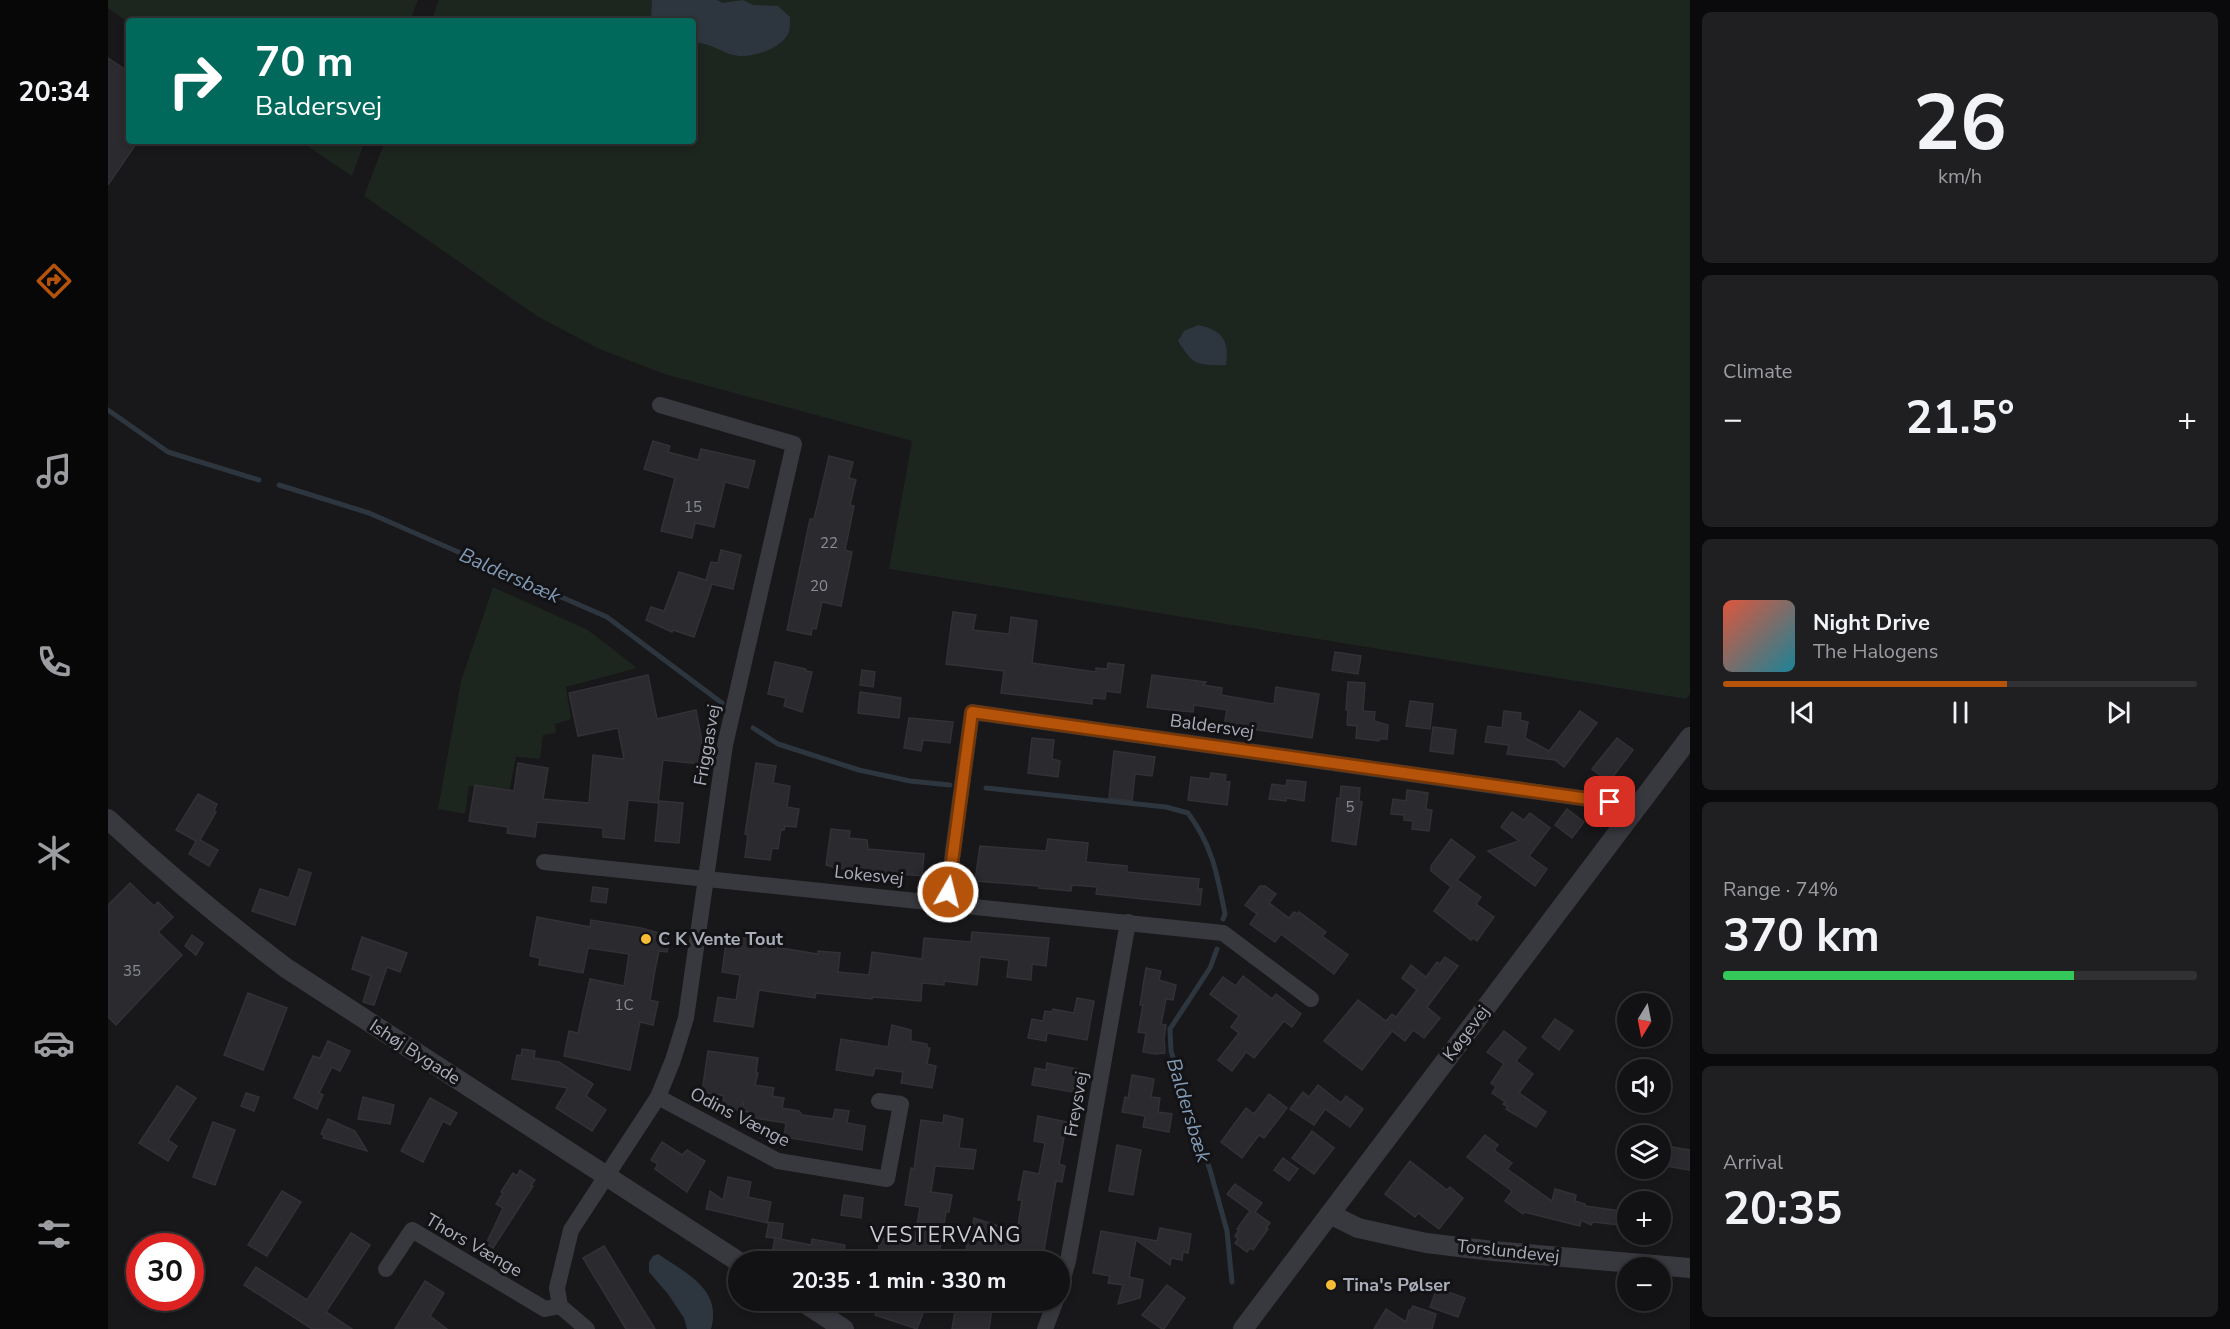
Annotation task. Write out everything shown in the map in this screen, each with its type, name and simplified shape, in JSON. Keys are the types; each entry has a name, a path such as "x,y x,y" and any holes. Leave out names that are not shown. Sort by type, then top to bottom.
{"street":[{"name":"Friggasvej","path":"607,1177 658,1097 674,1060 686,1018 725,745 794,444 660,405"},
{"name":"Baldersvej","path":"946,903 972,712 1637,806"},
{"name":"Køgevej","path":"1243,1329 1690,737"},
{"name":"Ishøj Bygade","path":"108,819 152,861 224,921 286,968 728,1255"},
{"name":"Lokesvej","path":"544,862 1223,933 1311,999"},
{"name":"Freysvej","path":"1070,1251 1128,922"},
{"name":"Odins Vænge","path":"658,1097 778,1161 887,1179 901,1104 879,1101"},
{"path":"587,1329 560,1306 557,1288 571,1230 607,1177"},
{"name":"Torslundevej","path":"1330,1214 1358,1227 1426,1243 1690,1268"},
{"name":"Thors Vænge","path":"386,1269 412,1230 545,1309 560,1306"},
{"path":"817,1311 844,1329"},
{"path":"1045,1329 1052,1311"}],"shaded area":[{"path":"108,0 418,0 411,18 126,18 126,21 108,8"},
{"path":"439,0 1690,0 1690,694 1686,699 889,569 912,441 664,374 597,348 537,316 364,196 384,144 696,144 696,18 432,18"},
{"path":"652,0 717,0 723,3 743,0 753,5 778,6 790,17 789,32 781,43 760,53 745,56 733,55 705,44 696,43 696,18 651,18"},
{"path":"304,144 364,144 352,176"},
{"path":"1198,325 1213,330 1222,337 1227,348 1226,365 1202,364 1192,360 1183,349 1178,341 1184,331"},
{"path":"493,587 588,630 637,668 566,687 571,719 555,724 556,733 543,735 540,759 516,757 509,792 469,786 465,814 438,809 461,681"},
{"path":"658,1254 689,1275 706,1292 713,1315 711,1329 687,1329 684,1318 668,1294 649,1272 649,1262 653,1256"}],"building":[{"path":"108,58 126,70 126,144 136,144 108,185"},
{"path":"653,441 670,446 668,452 698,460 701,449 755,461 748,488 725,482 714,527 695,523 692,538 661,531 675,478 644,469"},
{"path":"829,456 853,462 849,478 856,480 850,505 854,506 845,550 852,552 841,606 822,602 816,629 812,628 811,635 787,630 810,519 814,519"},
{"path":"721,550 741,555 733,589 712,584 694,637 673,630 672,632 646,620 651,607 664,611 679,572 706,580 711,562 718,563"},
{"path":"953,612 976,615 973,630 1009,634 1011,617 1037,621 1032,663 1096,672 1096,668 1107,669 1108,663 1124,665 1120,693 1106,691 1105,699 1092,698 1092,704 1001,693 1004,671 946,664"},
{"path":"1335,652 1361,656 1358,674 1332,670"},
{"path":"775,662 812,672 802,712 784,706 786,698 768,694"},
{"path":"862,670 875,672 873,687 860,685"},
{"path":"648,675 657,719 696,710 703,746 700,764 663,760 658,803 628,800 624,839 603,837 603,828 537,822 535,837 507,833 508,827 469,821 475,785 514,791 518,763 548,768 543,799 589,803 593,755 624,759 618,728 578,736 569,693"},
{"path":"1152,675 1206,682 1203,685 1222,688 1221,695 1274,704 1276,687 1319,694 1312,738 1224,725 1227,710 1194,705 1193,712 1147,707"},
{"path":"1348,682 1365,683 1363,711 1375,712 1374,721 1388,725 1387,739 1379,739 1379,741 1356,738 1357,726 1347,725"},
{"path":"860,692 901,698 899,718 858,713"},
{"path":"1410,701 1433,704 1430,729 1406,726"},
{"path":"1504,711 1521,713 1520,720 1528,722 1525,738 1549,751 1580,711 1597,723 1564,767 1555,760 1507,754 1509,745 1485,742 1488,726 1502,728"},
{"path":"909,718 953,722 950,743 923,740 921,751 904,748"},
{"path":"1433,727 1456,730 1453,754 1430,751"},
{"path":"1032,738 1054,740 1052,759 1060,761 1058,777 1028,773"},
{"path":"1617,738 1633,750 1609,782 1592,769"},
{"path":"1114,751 1155,757 1152,776 1135,774 1132,801 1109,798"},
{"path":"756,763 776,766 773,783 790,786 787,807 799,809 796,827 785,826 784,830 781,830 778,849 772,848 770,860 745,857 748,835 745,834"},
{"path":"1211,773 1226,775 1225,781 1230,782 1227,805 1188,800 1191,777 1210,779"},
{"path":"1287,780 1306,782 1304,801 1286,798 1286,801 1269,799 1272,784 1286,786"},
{"path":"1341,786 1360,788 1359,801 1362,802 1356,845 1332,841 1337,798 1340,799"},
{"path":"1407,790 1428,793 1426,809 1432,810 1429,831 1412,829 1413,821 1404,820 1404,815 1391,814 1393,799 1406,801"},
{"path":"198,794 217,804 214,811 216,812 200,840 218,850 209,866 189,854 196,841 176,830"},
{"path":"659,801 683,803 679,843 655,841"},
{"path":"1567,809 1584,822 1572,838 1555,825"},
{"path":"1512,812 1524,820 1530,813 1550,828 1529,856 1547,869 1535,886 1488,851 1519,841 1501,827"},
{"path":"831,829 850,831 849,838 867,840 868,849 924,854 922,876 836,868 826,865"},
{"path":"1048,839 1088,843 1086,862 1127,866 1127,872 1199,879 1198,889 1202,889 1200,905 1096,894 1097,887 1072,885 1071,891 975,881 980,846 1046,851"},
{"path":"1451,839 1475,857 1457,880 1481,897 1476,904 1494,917 1477,941 1473,938 1471,940 1434,911 1451,887 1431,871 1431,866"},
{"path":"299,869 311,873 295,925 252,911 260,889 289,898"},
{"path":"130,883 154,906 158,902 173,917 158,932 182,955 116,1025 108,1017 108,905"},
{"path":"1260,886 1265,886 1276,894 1269,903 1289,918 1294,912 1298,914 1299,912 1326,932 1322,936 1348,955 1334,974 1281,934 1275,942 1250,924 1257,914 1245,905"},
{"path":"593,887 608,889 606,903 591,901"},
{"path":"537,917 590,927 591,920 641,928 670,936 667,952 659,951 655,970 650,1000 658,1002 653,1025 640,1022 630,1070 564,1056 569,1031 578,1033 590,979 624,986 629,954 588,948 583,973 539,965 540,958 530,956"},
{"path":"972,932 1049,938 1046,966 1032,964 1031,980 1007,977 1009,960 980,957 977,985 944,981 944,985 922,983 921,1001 816,993 815,998 759,990 753,1027 714,1021 718,997 736,1000 740,975 722,972 727,936 758,940 758,944 818,954 818,951 840,953 838,972 869,975 872,952 922,959 924,938 971,942"},
{"path":"192,935 203,943 196,955 185,946"},
{"path":"362,937 407,953 400,972 387,967 374,1005 363,1002 371,976 352,969"},
{"path":"1445,957 1458,966 1427,1007 1440,1018 1424,1038 1413,1030 1405,1041 1392,1031 1362,1070 1324,1041 1358,1000 1386,1021 1392,1014 1396,1017 1417,990 1402,978 1411,965 1426,977 1437,962 1440,964"},
{"path":"1146,968 1161,971 1159,980 1176,985 1173,1000 1166,999 1161,1024 1166,1025 1165,1053 1143,1052 1146,1033 1138,1032"},
{"path":"1243,976 1272,999 1276,994 1301,1014 1292,1027 1284,1021 1254,1058 1246,1052 1232,1071 1218,1060 1239,1033 1231,1027 1239,1016 1210,994 1223,977 1236,986"},
{"path":"248,993 287,1008 263,1070 224,1055"},
{"path":"1077,998 1094,1001 1087,1040 1047,1033 1046,1041 1028,1038 1032,1019 1043,1021 1045,1011 1052,1012 1053,1009 1074,1013"},
{"path":"1555,1019 1573,1031 1559,1050 1542,1037"},
{"path":"892,1025 911,1030 911,1041 927,1044 927,1048 930,1048 927,1064 936,1066 932,1088 901,1083 903,1072 875,1068 873,1076 836,1070 841,1039 888,1047"},
{"path":"1504,1031 1526,1048 1516,1061 1533,1074 1519,1093 1546,1112 1536,1127 1506,1109 1508,1107 1503,1104 1505,1102 1492,1093 1496,1087 1491,1083 1504,1064 1487,1052"},
{"path":"328,1041 350,1051 340,1071 332,1067 319,1093 323,1095 317,1109 294,1098 313,1056 320,1058"},
{"path":"522,1049 535,1051 534,1058 559,1062 593,1084 586,1096 606,1110 592,1131 556,1108 568,1088 512,1079 517,1055 521,1056"},
{"path":"708,1051 758,1058 755,1085 774,1088 772,1096 784,1098 782,1108 799,1111 802,1115 833,1119 835,1109 849,1111 847,1123 865,1126 862,1150 784,1137 786,1123 748,1117 749,1112 742,1111 744,1101 738,1110 722,1108 724,1096 702,1092"},
{"path":"1047,1063 1077,1069 1073,1092 1032,1085 1035,1068 1046,1070"},
{"path":"1132,1075 1154,1079 1151,1097 1160,1098 1158,1112 1172,1114 1169,1132 1143,1127 1145,1116 1122,1112 1125,1097 1128,1098"},
{"path":"1318,1085 1341,1103 1346,1096 1363,1109 1350,1127 1325,1109 1314,1125 1290,1109 1303,1092 1309,1097"},
{"path":"177,1086 196,1098 168,1140 177,1146 168,1161 139,1143"},
{"path":"246,1093 259,1097 254,1111 241,1106"},
{"path":"1269,1094 1287,1108 1264,1138 1259,1135 1242,1158 1221,1142 1246,1108 1254,1114"},
{"path":"363,1097 394,1105 390,1124 358,1119"},
{"path":"430,1098 457,1113 450,1125 443,1121 423,1162 401,1151"},
{"path":"944,1115 963,1119 959,1148 976,1150 973,1169 935,1166 931,1192 952,1195 949,1212 946,1212 940,1251 878,1251 880,1238 914,1243 920,1207 905,1205 911,1168 914,1169 921,1120 943,1123"},
{"path":"1038,1116 1067,1122 1059,1164 1065,1166 1062,1182 1056,1181 1044,1251 966,1251 974,1218 1017,1232 1022,1200 1018,1200 1024,1171 1039,1174 1045,1143 1034,1141"},
{"path":"328,1119 355,1131 367,1151 323,1138 325,1136 321,1134"},
{"path":"213,1122 235,1130 215,1185 193,1177"},
{"path":"1312,1131 1334,1148 1314,1174 1292,1158"},
{"path":"1485,1135 1498,1145 1494,1150 1512,1163 1507,1169 1552,1201 1555,1189 1576,1195 1575,1201 1585,1206 1617,1210 1617,1225 1593,1222 1591,1225 1581,1220 1580,1226 1524,1212 1523,1214 1505,1201 1512,1191 1467,1157"},
{"path":"662,1142 682,1155 687,1150 705,1161 687,1192 655,1169 658,1164 651,1160"},
{"path":"1117,1145 1141,1150 1133,1195 1109,1191"},
{"path":"1671,1147 1690,1150 1690,1170 1671,1167"},
{"path":"1283,1158 1298,1169 1289,1181 1274,1170"},
{"path":"1410,1161 1447,1190 1450,1187 1463,1198 1439,1229 1418,1213 1415,1217 1385,1194"},
{"path":"520,1170 535,1180 531,1185 533,1186 493,1248 486,1244 503,1208 496,1204 513,1173 517,1176"},
{"path":"728,1177 751,1182 748,1197 771,1202 767,1223 706,1209 710,1191 723,1200"},
{"path":"1235,1184 1262,1203 1255,1212 1270,1223 1253,1250 1250,1248 1247,1252 1235,1243 1238,1239 1235,1236 1239,1230 1237,1229 1250,1211 1227,1194"},
{"path":"282,1191 301,1202 267,1256 248,1245"},
{"path":"844,1195 863,1198 861,1218 841,1215"},
{"path":"769,1222 783,1224 781,1239 766,1237"},
{"path":"1160,1228 1191,1234 1188,1253 1183,1252 1182,1260 1171,1258 1170,1265 1136,1240 1129,1277 1143,1280 1140,1298 1118,1304 1123,1285 1108,1283 1110,1276 1093,1273 1101,1231 1157,1241"},
{"path":"351,1233 370,1245 326,1312 352,1329 312,1329 244,1285 256,1267 307,1300"},
{"path":"775,1238 811,1245 812,1239 845,1245 844,1251 772,1251"},
{"path":"604,1246 655,1329 626,1329 583,1258"},
{"path":"425,1281 444,1293 430,1316 447,1329 395,1329"},
{"path":"1167,1285 1185,1298 1162,1329 1142,1315"},
{"path":"1437,1288 1465,1298 1458,1317 1430,1307"},
{"path":"1413,1306 1436,1314 1432,1329 1374,1329 1386,1309 1406,1322 1409,1310"},
{"path":"876,1311 924,1311 917,1329 875,1315"},
{"path":"955,1311 991,1311 989,1329 952,1329"}],"waterway":[{"name":"Baldersbæk","path":"108,410 168,452 259,480"},
{"name":"Baldersbæk","path":"279,485 369,513 607,617 722,703"},
{"name":"Baldersbæk","path":"753,728 778,744 859,770 910,781 950,785"},
{"name":"Baldersbæk","path":"986,788 1166,807 1188,813 1209,849 1213,861 1225,914 1223,919"},
{"name":"Baldersbæk","path":"1217,949 1210,968 1170,1029 1171,1051 1210,1170 1227,1231 1232,1282"}],"place":[{"name":"C K Vente Tout","path":"646,939"},
{"name":"Tina's Pølser","path":"1331,1285"}],"district":[{"name":"VESTERVANG","path":"946,1235"}],"route":[{"path":"948,892 972,712 1610,802"}]}
